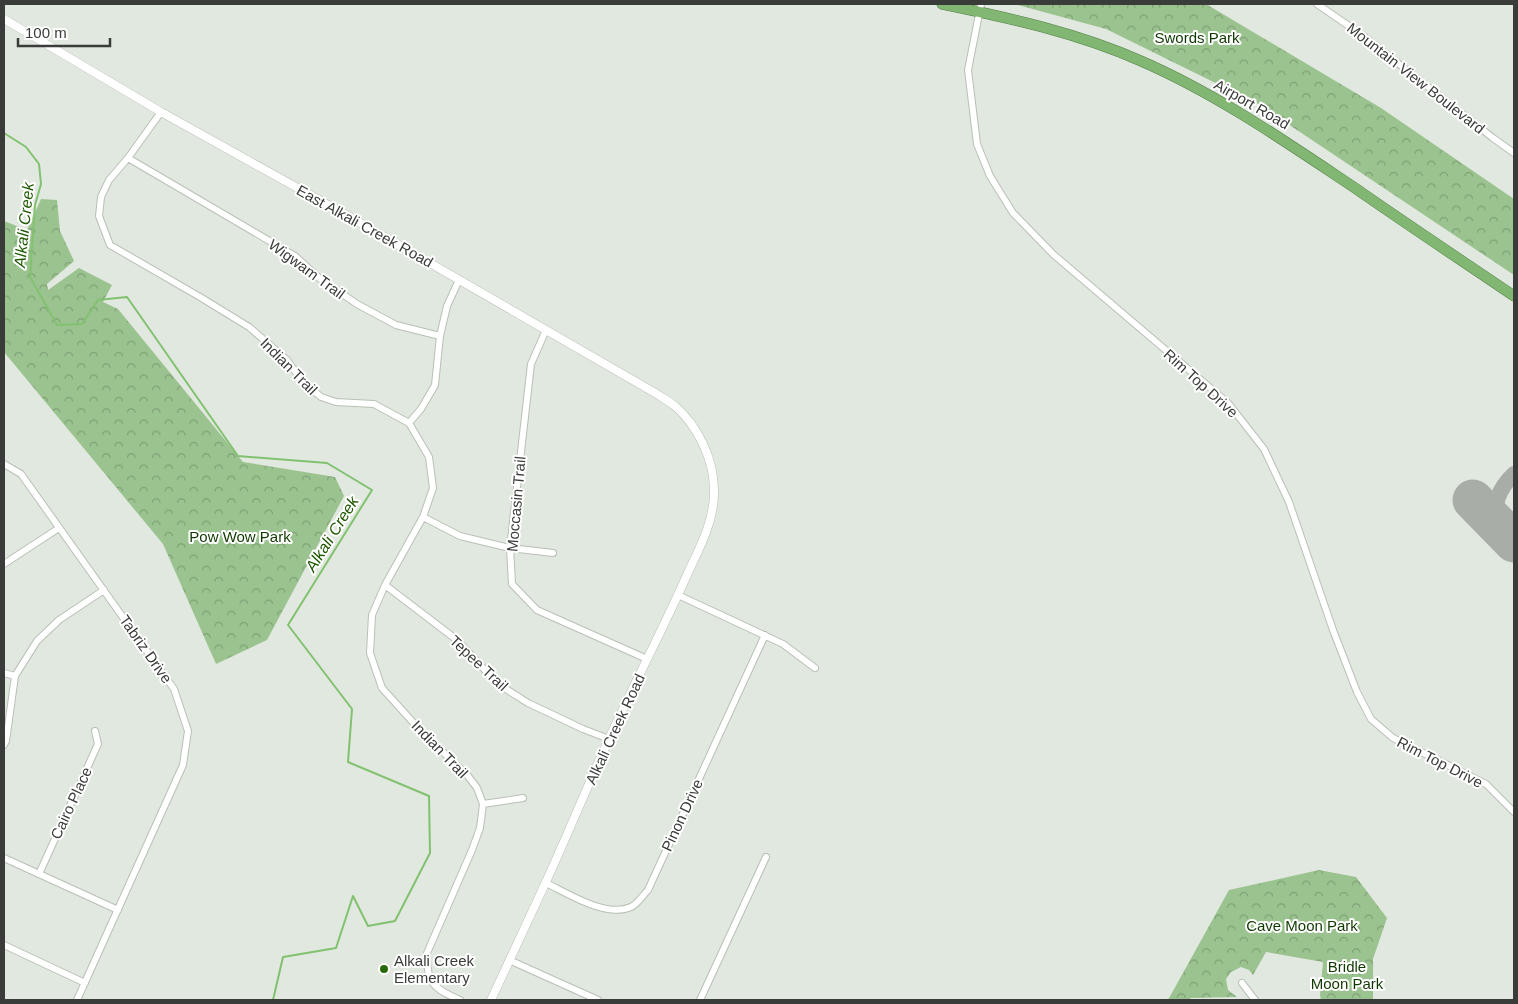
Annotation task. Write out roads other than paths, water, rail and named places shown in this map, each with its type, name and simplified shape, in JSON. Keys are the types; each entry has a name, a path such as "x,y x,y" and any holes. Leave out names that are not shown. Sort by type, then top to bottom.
{"highway":[{"name":"Airport Road","path":"942,4 980,8 1097,43 1142,61 1213,98 1279,136 1514,296"}],"street":[{"name":"Mountain View Boulevard","path":"1317,4 1362,34 1514,153"},
{"name":"Rim Top Drive","path":"980,8 968,70 977,144 990,176 1014,213 1054,255 1228,403 1264,449 1289,502 1333,630 1357,692 1372,719 1393,738 1486,784 1514,812"},
{"name":"East Alkali Creek Road","path":"4,19 161,112 460,280 657,394 676,407 696,431 707,453"},
{"name":"Indian Trail","path":"161,112 128,158 109,180 101,197 99,216 110,244 249,327 287,360 302,381 321,397 336,402 374,404 409,423 429,457 433,488 423,517 385,585 372,615 370,653 382,688 420,730 468,776 477,788 483,804"},
{"name":"Wigwam Trail","path":"128,158 295,256 319,278 357,304 396,325 440,336"},
{"path":"409,423 421,409 435,385 440,336 447,306 460,280"},
{"name":"Moccasin Trail","path":"546,330 531,364 510,548 512,584 537,610 647,659"},
{"name":"Alkali Creek Road","path":"490,1000 546,883 609,739 706,534 712,512 714,490 707,453"},
{"name":"Tabriz Drive","path":"4,464 20,474 174,689 188,730 183,766 77,1000"},
{"path":"423,517 460,536 510,548 553,553"},
{"path":"4,564 59,528"},
{"name":"Tepee Trail","path":"385,585 457,640 498,684 528,703 609,739"},
{"path":"4,745 15,676 37,641 59,620 104,590"},
{"path":"678,596 783,644 815,668"},
{"name":"Pinon Drive","path":"546,883 598,908 619,910 633,907 648,890 765,636"},
{"path":"4,674 15,676"},
{"name":"Cairo Place","path":"39,874 98,744 96,731"},
{"path":"460,1000 442,992 430,980 426,966 427,953 472,850 480,828 483,804 523,798"},
{"path":"4,858 118,910"},
{"path":"700,1000 766,858"},
{"path":"4,945 85,983"},
{"path":"509,960 598,1000"},
{"path":"1242,983 1255,1000"}],"waterway":[{"name":"Alkali Creek","path":"4,133 26,147 39,164 41,184 35,205 30,277 57,325 82,324 98,300 127,297 238,456 327,463 372,490 288,625 352,709 348,762 429,796 430,853 395,921 368,926 353,896 336,948 283,957 273,1000"}],"place":[{"name":"Alkali Creek Elementary","path":"384,969"}],"park label":[{"name":"Swords Park","path":"1197,37"},
{"name":"Pow Wow Park","path":"240,536"},
{"name":"Cave Moon Park","path":"1302,925"},
{"name":"Bridle Moon Park","path":"1347,974"}]}
